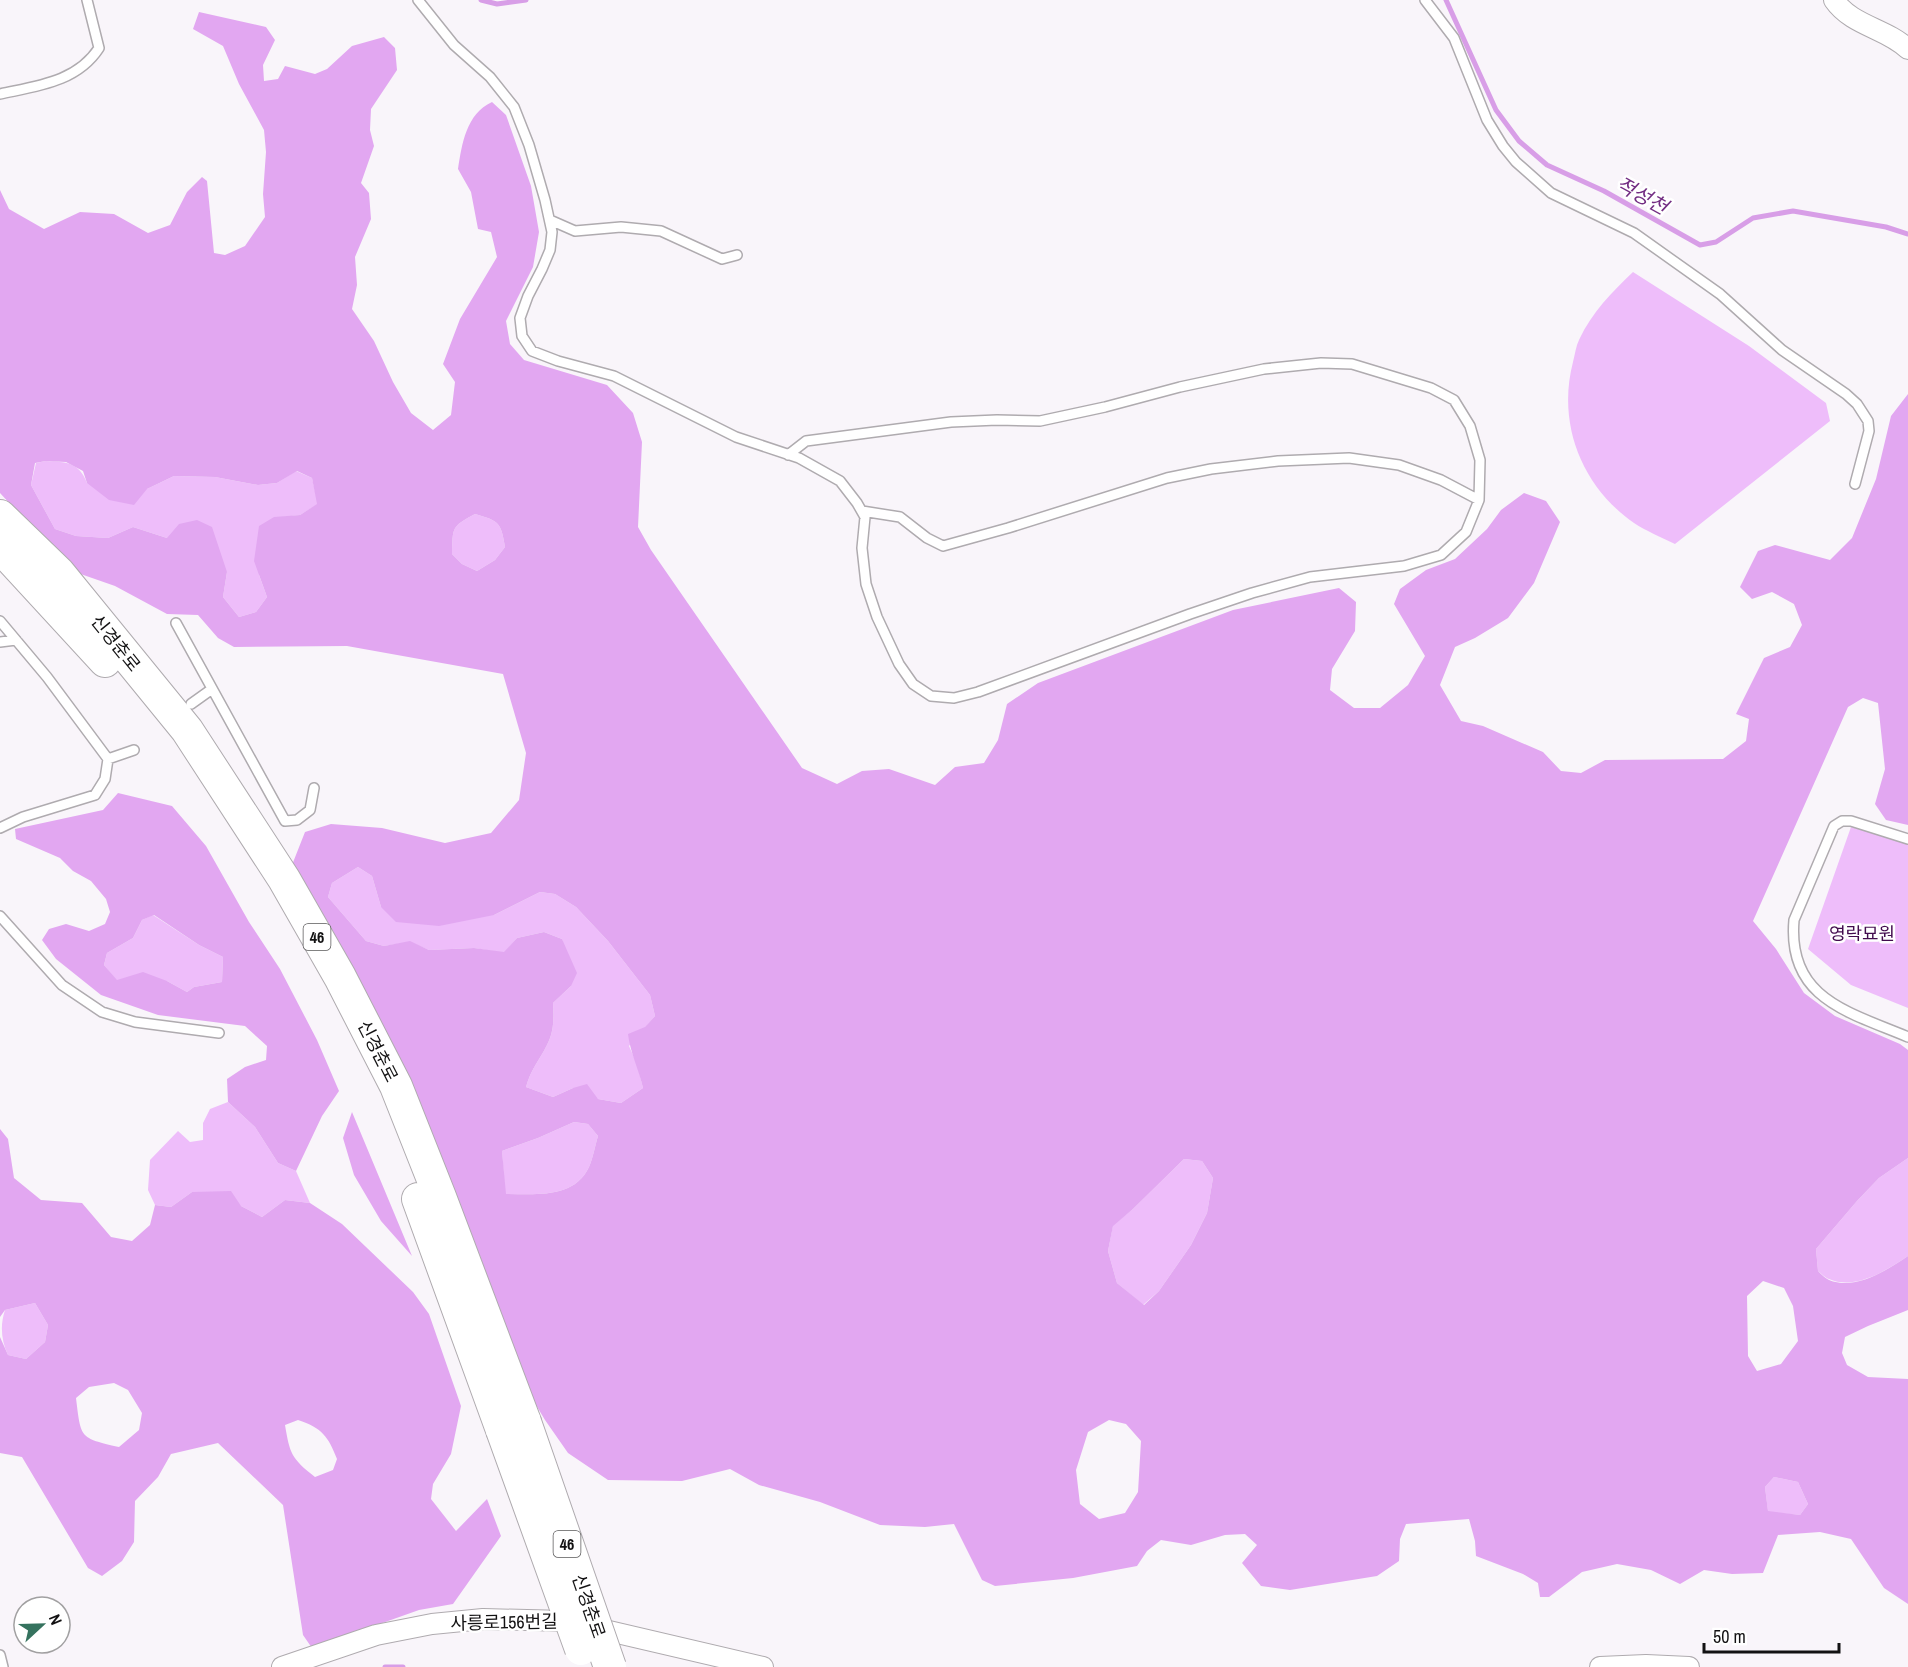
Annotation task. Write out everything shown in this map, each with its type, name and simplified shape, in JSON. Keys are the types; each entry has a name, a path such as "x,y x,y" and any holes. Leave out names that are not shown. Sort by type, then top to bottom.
{"highway":[{"name":"신경춘로","path":"0,516 58,573 187,730 284,879 340,977 396,1086 445,1209 587,1667"},
{"name":"신경춘로","path":"0,547 119,676 202,786 267,883 335,1006 393,1131 610,1667"}],"street":[{"path":"1834,0 1847,15 1904,40"},
{"name":"사릉로156번길","path":"282,1667 376,1635 432,1624 483,1619 566,1621 764,1667"},
{"path":"1600,1667 1646,1665 1689,1667"}],"lane":[{"path":"0,94 57,81 90,62 99,48 87,0"},
{"path":"418,0 454,45 490,77 514,107 529,145 552,232 550,250 520,318 522,336 532,351 558,361 614,376 736,436 788,455 799,458 840,481 865,517 862,548 866,584 877,617 899,664 913,684 931,696 954,698 978,692 1262,590 1310,577 1404,566 1441,555 1466,532 1479,500 1480,460 1470,426 1454,400 1431,388 1352,364 1321,363 1264,369 1040,421 951,422 806,441 788,455"},
{"path":"1425,0 1454,38 1487,120 1516,162 1551,193 1634,233 1720,294 1782,350 1857,404 1868,421 1869,431 1854,484"},
{"path":"550,220 575,231 621,227 661,231 722,259 737,255"},
{"path":"862,512 900,517 927,538 943,546 1167,478 1233,466 1278,461 1349,458 1399,465 1441,480 1479,500"},
{"path":"0,621 47,677 108,759 105,779 95,795 23,817 0,828"},
{"path":"176,623 285,821 297,820 310,810 314,788"},
{"path":"0,642 16,640"},
{"path":"191,704 212,689"},
{"path":"108,759 134,750"},
{"path":"1908,839 1851,821 1842,821 1834,826 1794,920 1792,937 1799,969 1822,996 1841,1009 1908,1037"},
{"path":"0,916 62,985 102,1012 135,1022 219,1033"},
{"path":"0,1655 3,1667"}],"green space":[{"path":"1633,272 1749,346 1826,403 1830,421 1675,544 1634,523 1600,491 1587,472 1571,430 1568,408 1569,385 1578,342 1596,311"},
{"path":"46,461 71,464 80,471 87,483 147,489 174,476 215,477 258,485 277,483 296,471 312,478 318,504 300,515 274,518 259,575 267,597 256,612 239,617 223,597 227,572 167,538 133,527 108,538 76,536 55,529 31,485 36,463"},
{"path":"475,514 498,524 505,547 495,560 477,571 462,564 452,554 453,533 457,525"},
{"name":"영락묘원","path":"1851,827 1908,843 1908,1008 1851,985 1808,949"},
{"path":"358,867 372,876 381,907 494,915 540,892 555,894 576,907 608,941 650,995 655,1016 629,1046 637,1064 643,1088 621,1103 598,1099 573,1088 553,1097 526,1087 551,1035 553,1003 571,986 562,939 544,932 517,938 504,953 474,948 429,950 410,942 384,946 366,941 328,897 332,883"},
{"path":"153,915 199,945 223,957 222,982 194,987 187,992 167,981 117,981 104,965 107,953 133,938 142,920"},
{"path":"228,1102 255,1127 278,1163 296,1171 310,1203 285,1200 262,1217 241,1206 192,1192 171,1207 155,1205 148,1190 150,1160 178,1131 190,1142 203,1140 203,1123 210,1109"},
{"path":"574,1122 588,1124 598,1136 589,1167 582,1177 574,1185 564,1190 541,1194 505,1194 502,1151"},
{"path":"1908,1158 1908,1256 1881,1273 1860,1281 1839,1282 1826,1278 1818,1271 1816,1249 1879,1178"},
{"path":"1184,1159 1202,1161 1213,1178 1207,1213 1191,1245 1159,1291 1143,1305 1117,1283 1108,1251 1113,1225 1133,1209"},
{"path":"35,1303 48,1325 45,1342 26,1359 8,1355 2,1332 5,1310"},
{"path":"1774,1477 1798,1482 1808,1504 1800,1515 1768,1512 1765,1487"}],"shaded area":[{"path":"199,12 266,27 275,40 263,65 264,81 278,79 285,66 315,74 327,69 352,46 384,37 395,48 397,70 371,109 370,130 374,146 361,183 369,193 371,219 355,257 357,285 352,309 374,341 393,382 411,413 433,430 451,415 455,382 443,364 460,319 497,257 491,232 478,229 471,192 458,169 461,150 471,122 483,107 492,102 506,115 531,186 539,232 533,267 506,321 510,344 524,360 607,385 633,413 642,442 638,527 651,550 802,768 837,784 862,771 889,769 935,785 955,767 984,763 998,740 1007,704 1038,683 1233,610 1339,588 1356,602 1355,631 1332,669 1330,690 1354,708 1380,708 1408,685 1425,656 1394,604 1400,589 1426,570 1455,559 1487,529 1501,510 1524,493 1546,501 1560,522 1534,583 1508,618 1455,647 1440,685 1461,721 1483,726 1543,752 1561,771 1581,773 1605,760 1723,759 1746,741 1749,719 1736,714 1764,658 1790,647 1802,625 1794,604 1772,592 1752,599 1740,587 1758,551 1775,545 1830,560 1852,538 1876,479 1891,416 1908,394 1908,825 1886,820 1875,804 1885,769 1878,703 1863,698 1848,707 1753,921 1776,949 1804,993 1835,1016 1900,1044 1908,1050 1908,1158 1879,1178 1816,1249 1818,1271 1829,1280 1839,1283 1850,1283 1871,1277 1908,1256 1908,1310 1845,1337 1842,1353 1847,1365 1868,1377 1908,1379 1908,1604 1884,1588 1851,1539 1820,1532 1778,1535 1763,1573 1732,1574 1704,1570 1680,1584 1651,1570 1617,1564 1582,1572 1549,1597 1540,1597 1538,1583 1523,1574 1476,1556 1475,1541 1469,1519 1406,1524 1400,1539 1399,1561 1377,1576 1290,1590 1261,1586 1242,1563 1257,1545 1245,1534 1225,1535 1191,1545 1161,1540 1147,1551 1137,1566 1073,1578 995,1586 982,1580 954,1524 925,1527 880,1525 820,1502 759,1485 730,1469 682,1481 608,1480 568,1453 527,1390 480,1256 407,1074 351,965 292,865 305,832 331,824 382,828 445,843 491,833 519,800 526,753 503,674 347,646 234,647 218,638 198,615 167,614 115,586 72,571 0,493 0,190 9,209 44,229 80,212 114,214 148,233 170,225 187,192 202,177 207,181 214,253 225,255 245,246 265,217 264,130 239,84 223,46 193,29","holes":["66,462 83,471 87,483 109,500 134,505 147,489 174,476 215,477 258,485 277,483 297,471 312,478 317,504 300,515 274,517 259,526 254,561 267,597 256,612 239,617 223,597 227,572 212,527 197,520 179,524 167,538 133,527 108,538 76,536 55,529 31,485 35,463","475,514 494,521 502,532 505,547 495,560 477,571 462,564 452,554 453,533 461,522","358,867 372,876 381,907 396,922 439,926 494,915 540,892 555,894 576,907 608,941 650,995 655,1016 645,1027 628,1034 643,1088 621,1103 598,1099 587,1084 553,1097 526,1087 551,1035 553,1003 571,986 577,973 562,939 544,932 517,938 504,952 474,948 429,950 410,941 384,946 366,941 328,897 332,883","574,1122 588,1124 598,1136 589,1167 582,1177 574,1185 564,1190 541,1194 506,1194 502,1151","1184,1159 1202,1161 1213,1178 1207,1213 1191,1245 1159,1291 1144,1305 1117,1283 1108,1251 1113,1226","1763,1281 1784,1288 1793,1306 1798,1341 1781,1364 1757,1371 1748,1356 1747,1296","1109,1420 1126,1424 1141,1441 1138,1492 1125,1513 1099,1519 1080,1504 1076,1470 1088,1432","1774,1477 1798,1482 1808,1504 1800,1515 1768,1511 1765,1487"]},
{"path":"118,793 172,806 206,846 249,922 280,969 317,1040 339,1091 322,1116 296,1171 278,1163 255,1127 228,1102 227,1079 245,1067 266,1060 267,1046 245,1026 158,1015 101,995 56,959 42,940 49,929 66,924 89,931 105,924 110,912 106,899 91,881 73,871 60,858 16,839 15,829 103,810","holes":["154,915 199,945 223,957 222,982 194,987 187,992 143,972 117,980 104,965 107,953 133,938 142,920"]},
{"path":"352,1112 412,1256 381,1221 354,1175 343,1138"},
{"path":"0,1129 8,1139 14,1178 41,1200 82,1203 111,1237 132,1241 150,1225 155,1205 171,1207 192,1192 231,1191 241,1206 262,1217 285,1200 310,1203 342,1224 413,1292 429,1314 461,1406 451,1454 433,1484 431,1499 456,1531 487,1499 501,1536 453,1604 419,1610 312,1648 303,1635 283,1505 218,1443 171,1454 158,1477 135,1501 134,1542 122,1561 102,1576 88,1568 22,1457 0,1453 0,1337 8,1355 26,1359 45,1342 48,1325 35,1303 5,1310 0,1317","holes":["114,1383 128,1390 142,1413 139,1430 119,1447 96,1441 84,1434 79,1421 76,1398 89,1387","298,1420 313,1426 327,1439 337,1459 333,1470 315,1477 296,1460 288,1443 285,1425"]}],"waterway":[{"name":"적성천","path":"481,0 497,4 526,0"},
{"name":"적성천","path":"1446,0 1496,110 1519,141 1547,165 1604,191 1700,245 1716,242 1753,218 1793,211 1886,227 1908,234"},
{"path":"385,1667 403,1667"}]}
